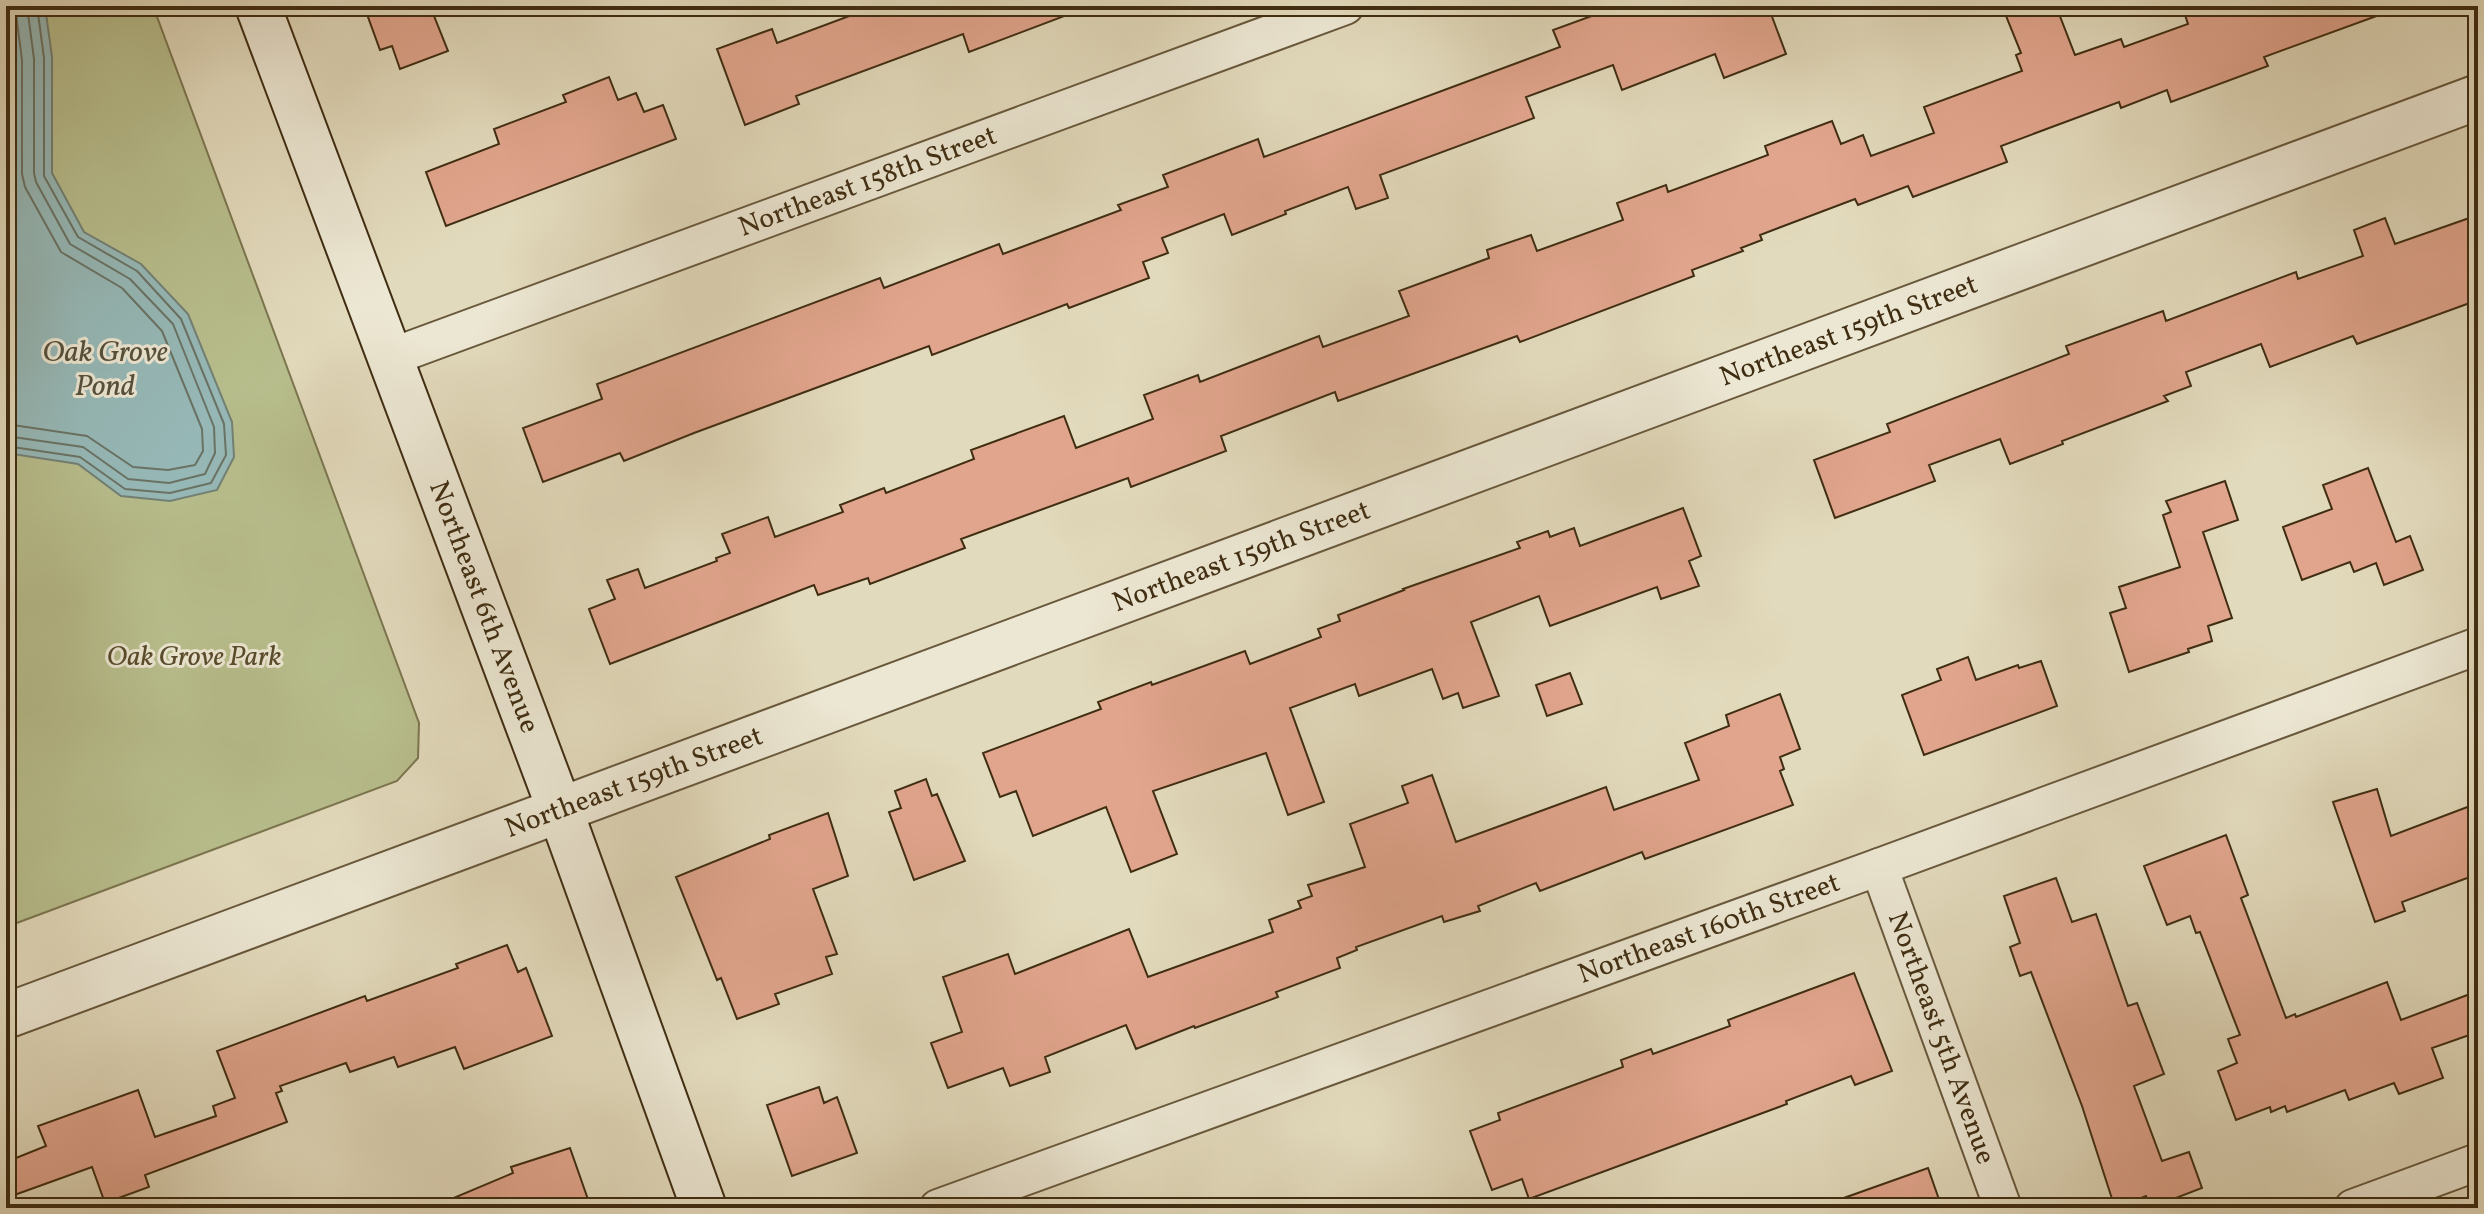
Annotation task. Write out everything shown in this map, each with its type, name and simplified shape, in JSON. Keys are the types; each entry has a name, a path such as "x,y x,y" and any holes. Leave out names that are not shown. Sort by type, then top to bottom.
{"street":[{"name":"Northeast 6th Avenue","path":"258,6 560,810 704,1208"},
{"name":"Northeast 158th Street","path":"391,357 1345,6"},
{"name":"Northeast 159th Street","path":"6,1016 2478,97"},
{"name":"Northeast 160th Street","path":"938,1208 2478,646"},
{"name":"Northeast 5th Avenue","path":"1879,867 2003,1208"},
{"path":"2353,1208 2478,1162"}],"green space":[{"name":"Oak Grove Park","path":"6,6 153,6 419,723 418,758 397,781 6,927"}],"water":[{"name":"Oak Grove Pond","path":"6,6 45,6 52,57 52,173 84,232 141,264 188,314 232,422 234,457 217,490 170,501 121,496 78,464 6,453"}],"building":[{"path":"364,6 430,6 448,51 400,69 392,46 380,50"},
{"path":"876,6 1082,6 1083,9 969,52 963,34 796,96 799,104 745,125 717,49 772,29 777,43"},
{"path":"1619,6 1768,6 1786,54 1724,78 1715,54 1622,90 1613,65 1526,97 1534,118 1380,175 1388,198 1356,209 1348,187 1232,235 1224,214 1162,238 1168,253 1143,262 1149,278 1069,308 1067,304 932,355 929,346 624,461 620,453 543,482 523,428 602,399 597,384 880,278 884,288 999,244 1003,254 1121,210 1118,205 1168,187 1163,175 1258,139 1264,157 1560,47 1553,30"},
{"path":"2002,6 2056,6 2075,55 2121,39 2124,47 2188,24 2182,6 2393,6 2393,10 2264,57 2268,66 2171,102 2167,90 2121,108 2119,102 2001,146 2007,162 1913,197 1908,186 1858,205 1855,199 1760,235 1762,240 1741,248 1743,251 1692,270 1694,276 1520,342 1517,336 1338,401 1335,392 1221,436 1226,451 1131,487 1128,478 961,539 965,548 870,584 868,578 818,595 814,585 610,664 589,609 615,599 607,580 638,569 645,588 717,561 716,558 730,553 722,534 768,517 775,537 843,512 840,505 884,488 886,493 974,459 971,450 1064,416 1076,448 1153,419 1144,395 1198,375 1200,382 1319,336 1323,347 1409,316 1399,291 1489,258 1487,250 1531,235 1537,251 1623,220 1617,203 1666,185 1668,192 1768,155 1765,146 1832,121 1841,144 1863,135 1871,156 1934,133 1924,107 2022,71 2016,55 2021,53"},
{"path":"609,77 618,100 636,93 644,112 663,105 676,139 446,226 426,172 499,144 494,129 566,102 563,95"},
{"path":"2478,215 2478,300 2357,344 2353,336 2270,367 2261,344 2186,372 2191,386 2164,396 2168,401 2062,441 2063,444 2010,464 2000,439 1929,465 1935,481 1835,518 1814,460 1890,432 1887,424 2069,354 2066,346 2163,311 2166,321 2296,272 2298,279 2363,256 2354,230 2385,218 2395,244"},
{"path":"2368,468 2396,542 2410,536 2423,570 2384,585 2376,563 2354,572 2350,562 2302,580 2283,527 2332,509 2323,485"},
{"path":"2225,481 2238,520 2203,532 2232,618 2208,626 2212,641 2129,672 2110,613 2126,608 2119,587 2180,567 2163,515 2171,512 2166,501"},
{"path":"1683,508 1701,556 1689,561 1699,586 1661,599 1657,587 1550,626 1539,596 1471,622 1499,696 1463,708 1458,693 1443,699 1432,669 1359,696 1355,684 1290,708 1324,802 1288,815 1266,753 1153,791 1177,854 1131,872 1106,807 1033,836 1016,791 1000,797 983,753 1101,709 1098,702 1151,682 1152,685 1245,651 1250,664 1321,637 1318,629 1340,621 1338,615 1520,548 1517,542 1548,531 1550,537 1574,528 1580,546"},
{"path":"1968,657 1976,680 2018,665 2019,668 2041,661 2057,706 1924,755 1902,695 1941,680 1937,669"},
{"path":"1570,673 1582,704 1547,716 1536,685"},
{"path":"1780,694 1800,749 1780,757 1784,769 1780,771 1793,805 1645,859 1642,852 1540,891 1536,883 1478,906 1480,911 1444,922 1442,916 1356,947 1357,950 1337,958 1340,968 1276,992 1278,997 1136,1049 1126,1025 1045,1057 1050,1072 1010,1086 1003,1068 948,1088 931,1043 962,1032 943,977 1008,954 1015,974 1129,929 1148,977 1273,932 1269,920 1301,908 1298,901 1312,896 1308,885 1365,867 1350,824 1408,803 1402,786 1432,775 1456,842 1606,787 1614,810 1699,780 1685,743 1729,726 1726,715"},
{"path":"926,779 932,796 937,794 965,861 914,880 889,812 901,808 895,791"},
{"path":"2377,789 2391,836 2478,803 2478,874 2402,902 2405,911 2375,922 2333,802"},
{"path":"828,813 848,876 813,889 837,954 826,957 832,974 775,994 779,1004 737,1019 721,978 717,980 676,877 770,839 769,835"},
{"path":"2226,835 2248,895 2241,898 2286,1018 2295,1014 2296,1017 2387,982 2401,1020 2478,991 2478,1032 2432,1048 2443,1078 2399,1094 2394,1083 2349,1100 2345,1090 2287,1112 2285,1106 2271,1112 2270,1107 2236,1120 2218,1071 2237,1063 2228,1039 2240,1035 2200,932 2196,933 2190,916 2167,925 2144,866"},
{"path":"2056,878 2072,922 2096,914 2128,1006 2137,1003 2164,1074 2134,1086 2162,1161 2189,1152 2202,1188 2150,1208 2146,1196 2115,1208 2082,1106 2031,972 2020,976 2010,947 2020,943 2004,896"},
{"path":"507,945 518,972 526,968 552,1036 464,1069 455,1047 398,1067 394,1057 350,1072 346,1063 280,1086 282,1091 276,1093 287,1122 145,1175 149,1187 105,1203 92,1167 6,1198 6,1162 46,1146 38,1126 138,1090 155,1137 216,1116 213,1106 235,1098 217,1051 365,996 367,1001 458,968 456,964"},
{"path":"1854,973 1892,1071 1855,1085 1851,1076 1786,1101 1787,1104 1529,1199 1522,1179 1492,1190 1470,1131 1500,1120 1498,1113 1623,1067 1621,1060 1651,1049 1653,1054 1730,1026 1728,1020"},
{"path":"819,1087 824,1103 837,1097 857,1153 792,1176 767,1105"},
{"path":"570,1148 591,1208 430,1208 513,1173 511,1167"},
{"path":"1928,1168 1942,1208 1828,1208 1827,1204"}]}
